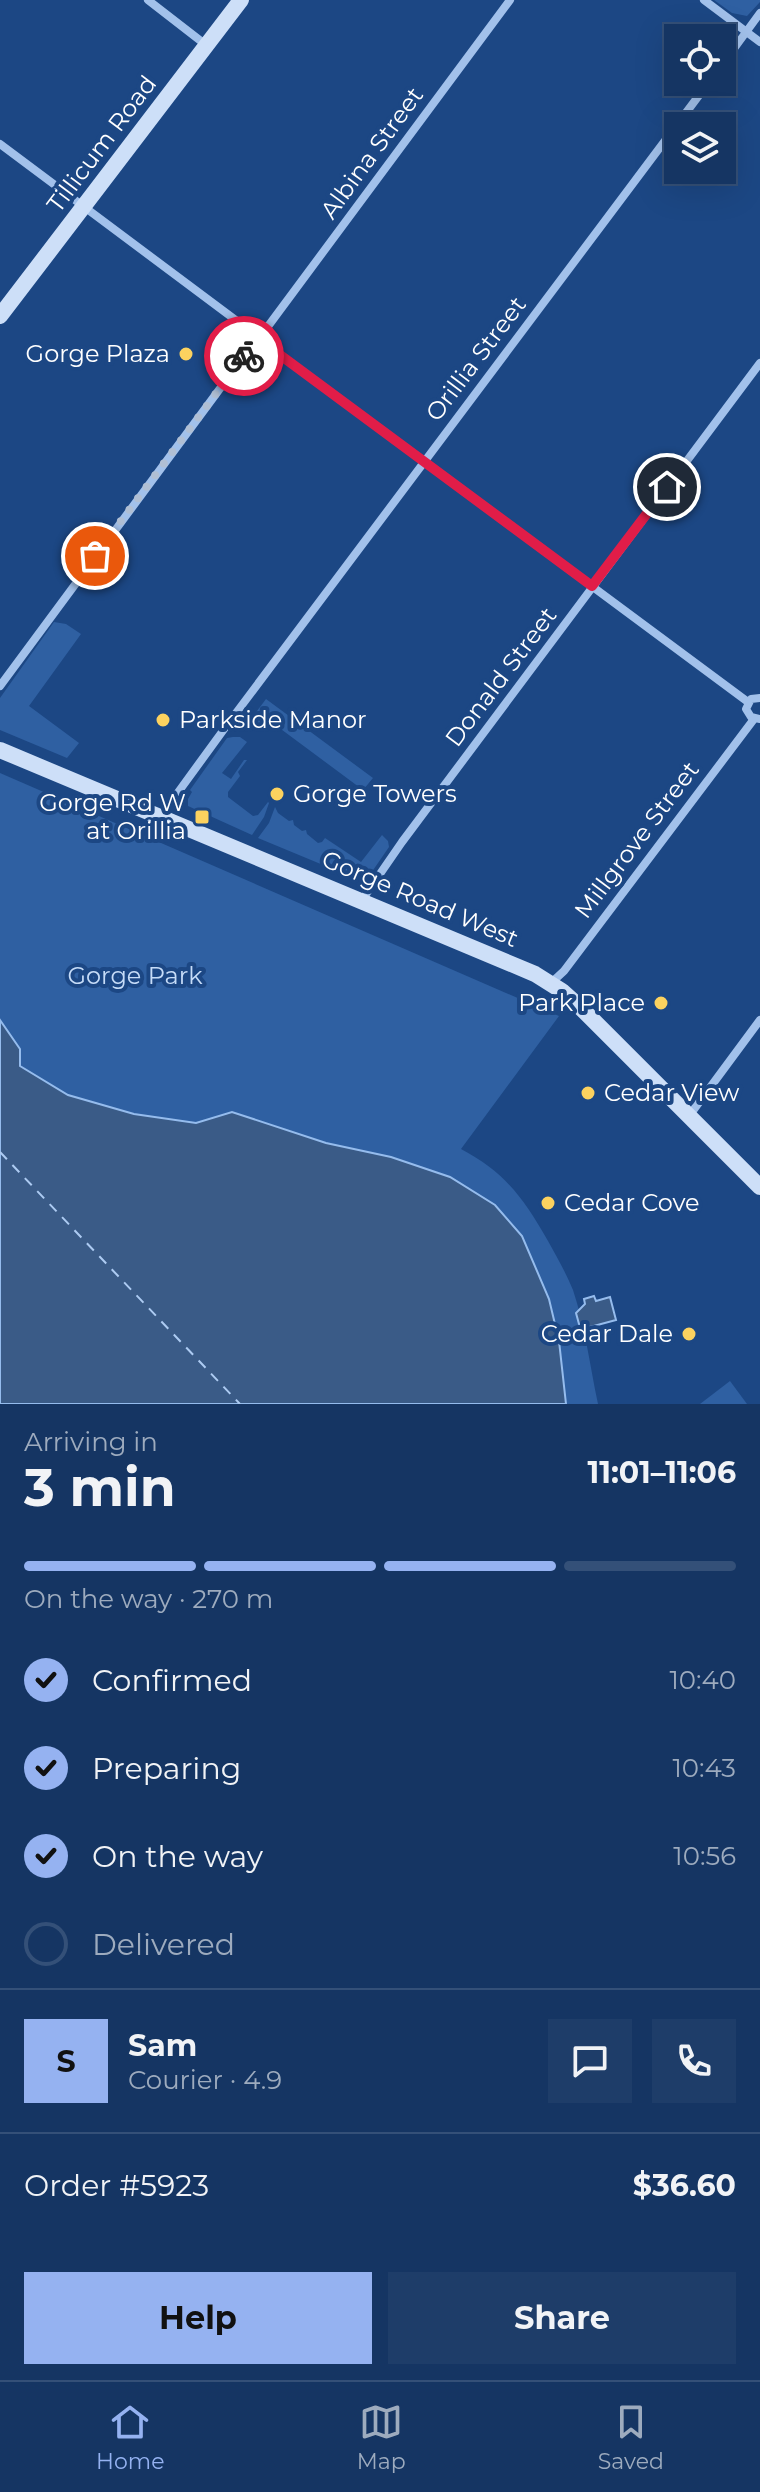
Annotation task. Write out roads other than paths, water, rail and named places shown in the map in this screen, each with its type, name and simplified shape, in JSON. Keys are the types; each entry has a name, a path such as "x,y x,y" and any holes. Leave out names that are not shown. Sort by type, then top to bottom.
{"main road":[{"name":"Tillicum Road","path":"0,316 241,0"},
{"name":"Gorge Road West","path":"0,750 507,961 551,984 582,1009 760,1187"}],"street":[{"path":"148,0 207,46"},
{"name":"Albina Street","path":"266,329 510,0"},
{"path":"704,0 760,42"},
{"path":"736,46 760,13"},
{"name":"Orillia Street","path":"163,817 205,755 423,461 698,96"},
{"path":"0,144 249,330"},
{"path":"255,326 266,329 271,337 268,346 260,351 250,348 245,338 249,330 255,326"},
{"path":"268,346 748,702"},
{"path":"0,686 250,348"},
{"name":"Donald Street","path":"362,900 760,363"},
{"path":"757,719 746,711 748,702 760,698"},
{"name":"Millgrove Street","path":"551,984 757,719"},
{"path":"689,1116 760,1020"}],"place":[{"name":"Gorge Plaza","path":"186,354"},
{"name":"Parkside Manor","path":"163,720"},
{"name":"Gorge Towers","path":"277,794"},
{"name":"Gorge Rd W at Orillia","path":"202,817"},
{"name":"Park Place","path":"661,1003"},
{"name":"Cedar View","path":"588,1093"},
{"name":"Cedar Cove","path":"548,1203"},
{"name":"Cedar Dale","path":"689,1334"}],"park label":[{"name":"Gorge Park","path":"135,976"}]}
